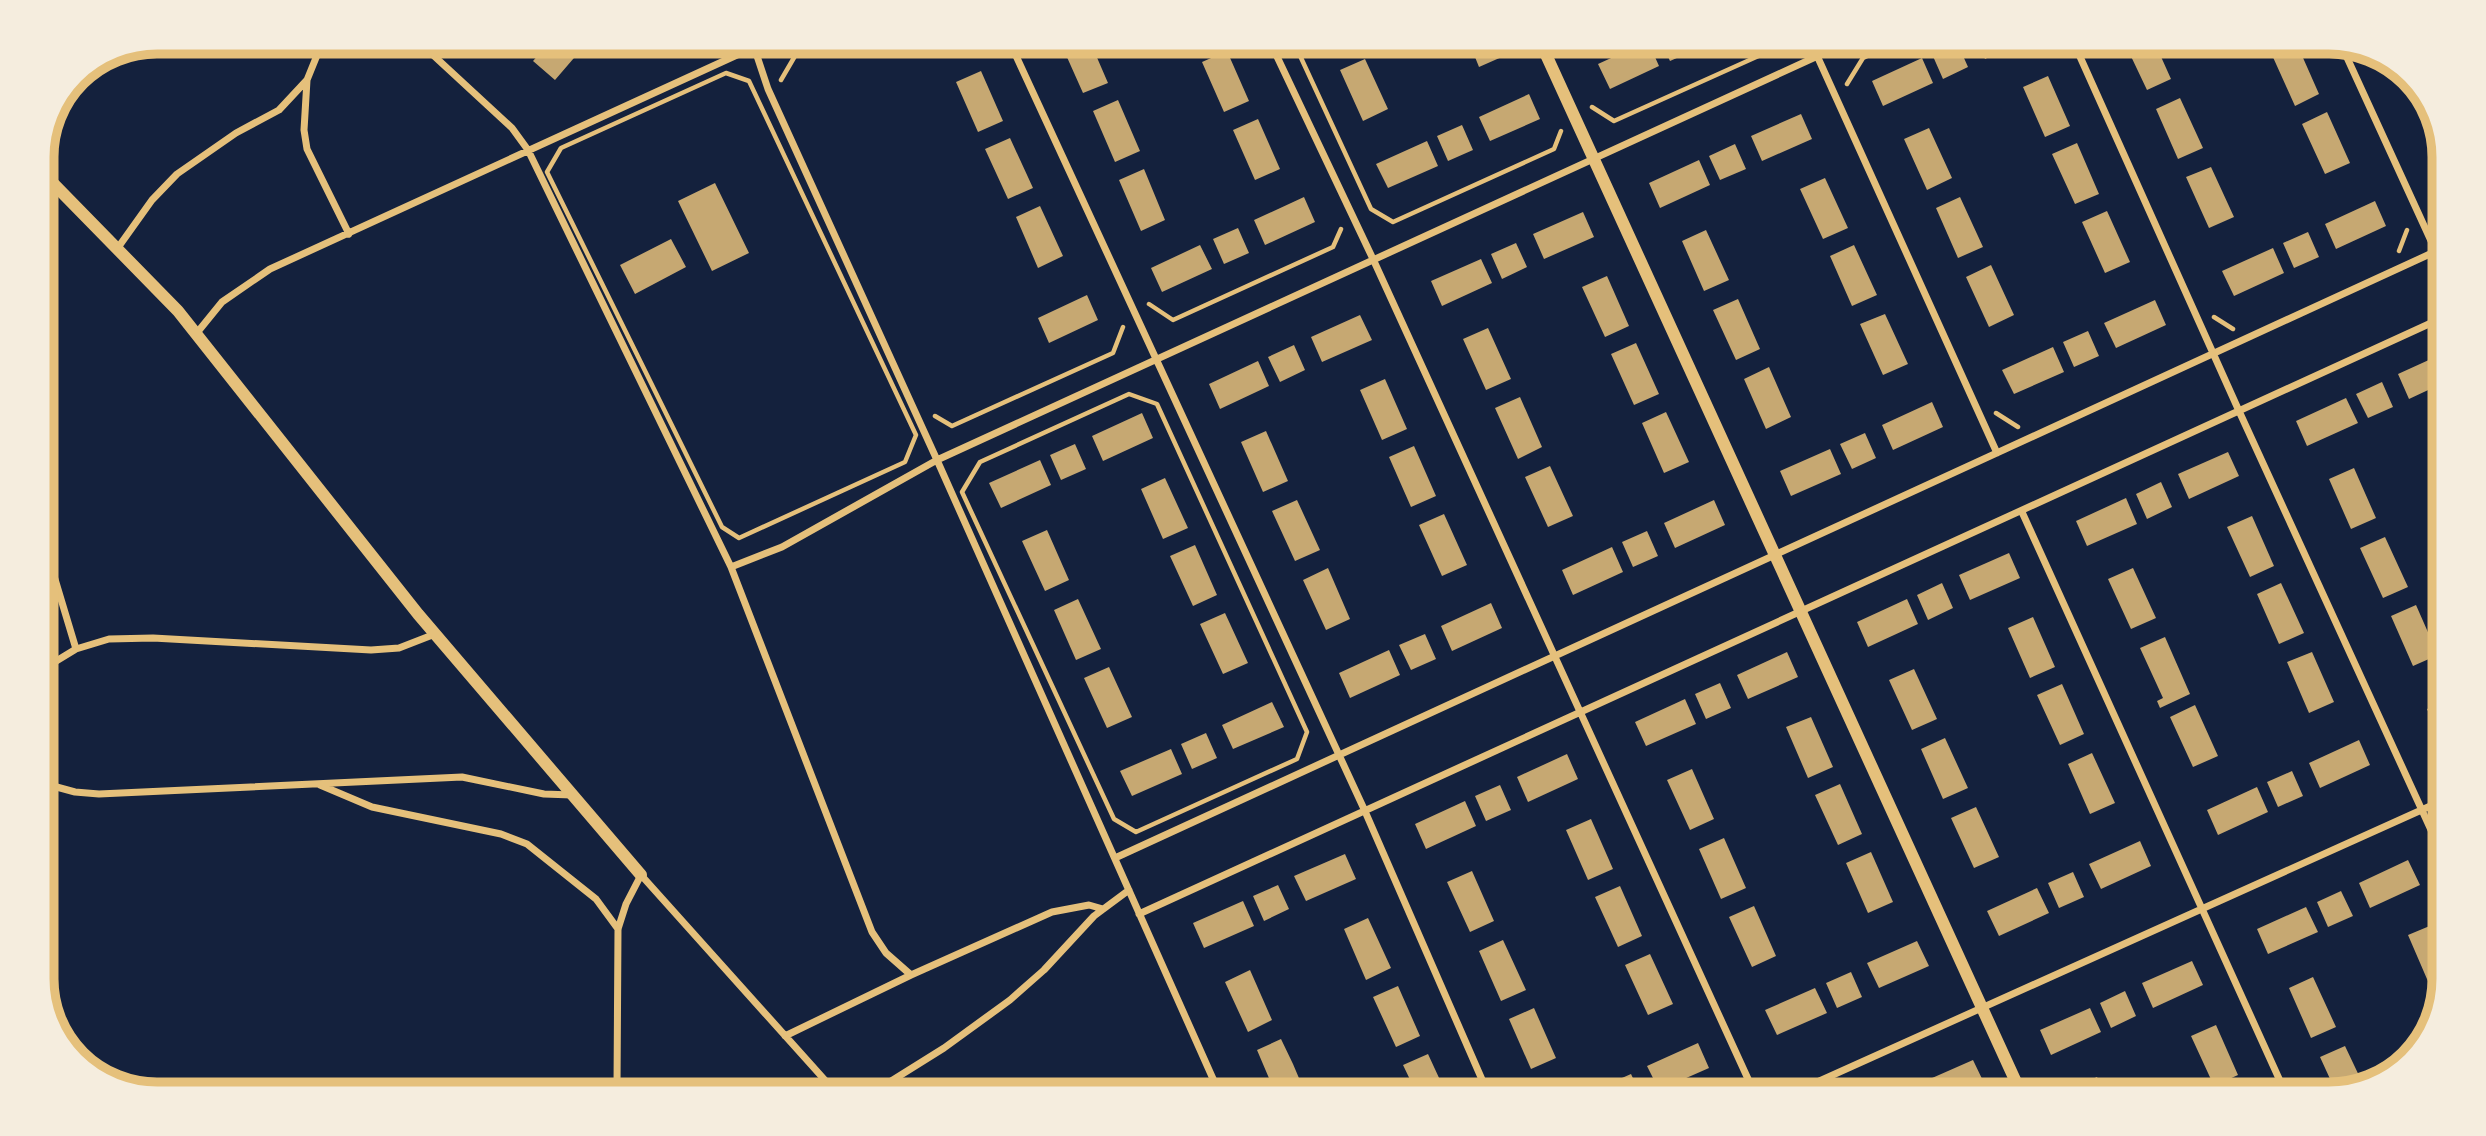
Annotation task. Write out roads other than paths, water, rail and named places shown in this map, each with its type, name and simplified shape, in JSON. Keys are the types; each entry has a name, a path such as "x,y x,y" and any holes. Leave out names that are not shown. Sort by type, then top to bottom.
{"street":[{"path":"318,54 307,80 304,130 307,149 349,234"},
{"path":"431,54 512,128 528,150 731,567 872,932 887,953 911,975"},
{"path":"196,334 222,302 270,269 739,54"},
{"path":"760,54 768,89 1214,1082"},
{"path":"1015,54 1364,809 1483,1082"},
{"path":"1275,54 1373,259 1749,1082"},
{"path":"1546,54 2016,1082"},
{"path":"731,567 782,547 937,460 1594,158 1812,54"},
{"path":"1817,54 1997,453"},
{"path":"2079,54 2432,833"},
{"path":"2346,56 2432,234"},
{"path":"117,250 152,200 177,174 236,133 279,110 307,80"},
{"path":"54,184 178,311 436,634 641,875 827,1082"},
{"path":"1115,858 2432,252"},
{"path":"1139,914 2432,323"},
{"path":"2022,512 2280,1082"},
{"path":"54,577 75,649"},
{"path":"54,662 75,649 109,639 153,638 371,650 398,648 436,634"},
{"path":"54,786 99,794 462,777 544,794 573,795"},
{"path":"316,784 372,807 501,834 527,844 596,900 618,929"},
{"path":"1818,1082 2432,805"},
{"path":"617,1082 618,929 626,904 641,875"},
{"path":"890,1082 944,1048 1010,1000 1044,970 1076,933 1129,890"},
{"path":"785,1036 911,975 1052,912 1089,905 1103,909"}]}
